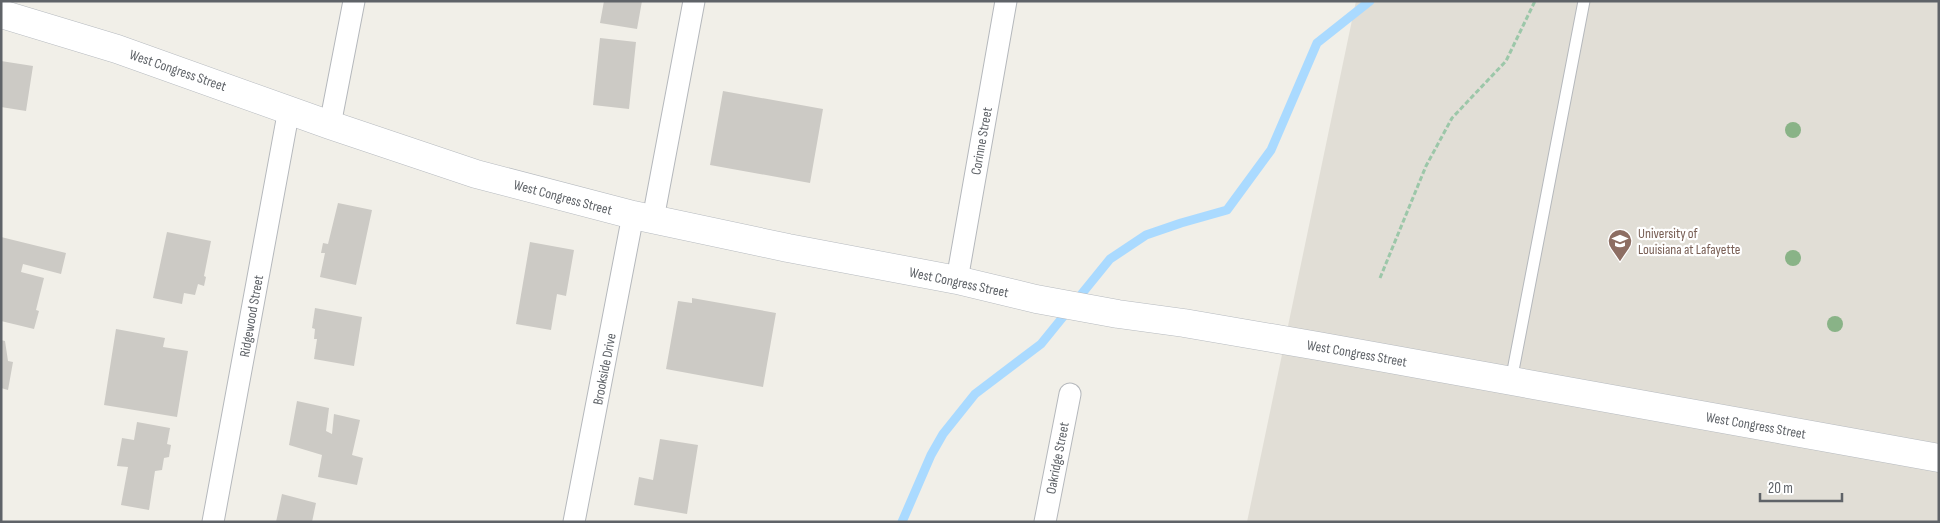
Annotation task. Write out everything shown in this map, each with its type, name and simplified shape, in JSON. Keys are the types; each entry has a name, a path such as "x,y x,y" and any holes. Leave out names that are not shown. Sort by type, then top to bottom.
{"main road":[{"name":"West Congress Street","path":"14,11 288,109 330,126 476,174 643,217 788,248 957,280 1036,299 1261,336 1939,458"}],"street":[{"path":"330,126 354,1"},
{"name":"Brookside Drive","path":"574,522 694,1"},
{"name":"Corinne Street","path":"957,280 1006,1"},
{"name":"Ridgewood Street","path":"212,522 288,109"},
{"name":"Oakridge Street","path":"1045,522 1070,394"}],"lane":[{"path":"1511,381 1584,1"}],"path":[{"path":"1380,278 1426,166 1452,118 1506,61 1535,1"}],"shaded area":[{"name":"University of Louisiana at Lafayette","path":"1356,1 1939,1 1939,522 1247,522"}],"building":[{"path":"604,1 642,1 637,29 600,23"},
{"path":"600,38 636,42 629,109 593,105"},
{"path":"1,61 33,66 26,111 1,107"},
{"path":"723,91 823,109 810,183 710,165"},
{"path":"338,203 372,210 356,285 320,277 325,253 321,253 323,243 328,244"},
{"path":"167,232 211,241 204,276 206,277 204,286 198,284 195,295 184,293 182,304 153,298"},
{"path":"1,237 66,253 61,274 23,264 21,272 44,278 36,310 39,311 34,329 1,321"},
{"path":"530,242 574,250 566,296 557,294 551,330 516,324"},
{"path":"692,298 776,313 763,387 666,369 678,301 692,303"},
{"path":"315,308 362,317 354,366 314,359 317,339 314,339 315,329 312,328"},
{"path":"116,329 165,338 163,347 188,351 177,417 104,405"},
{"path":"1,340 5,341 8,361 13,362 8,390 1,388"},
{"path":"297,401 329,408 326,431 332,434 334,414 360,420 352,455 363,458 357,485 318,477 322,455 289,445"},
{"path":"137,422 170,428 167,444 171,445 169,457 164,458 162,470 155,471 149,510 121,505 128,467 117,466 122,438 134,440"},
{"path":"660,439 698,445 687,514 634,505 639,477 653,480"},
{"path":"282,494 316,503 312,522 276,522"}],"waterway":[{"path":"902,522 931,455 943,434 975,394 1041,344 1110,259 1146,235 1227,210 1271,150 1317,43 1370,1"}],"place":[{"name":"University of Louisiana at Lafayette","path":"1620,262"}]}
